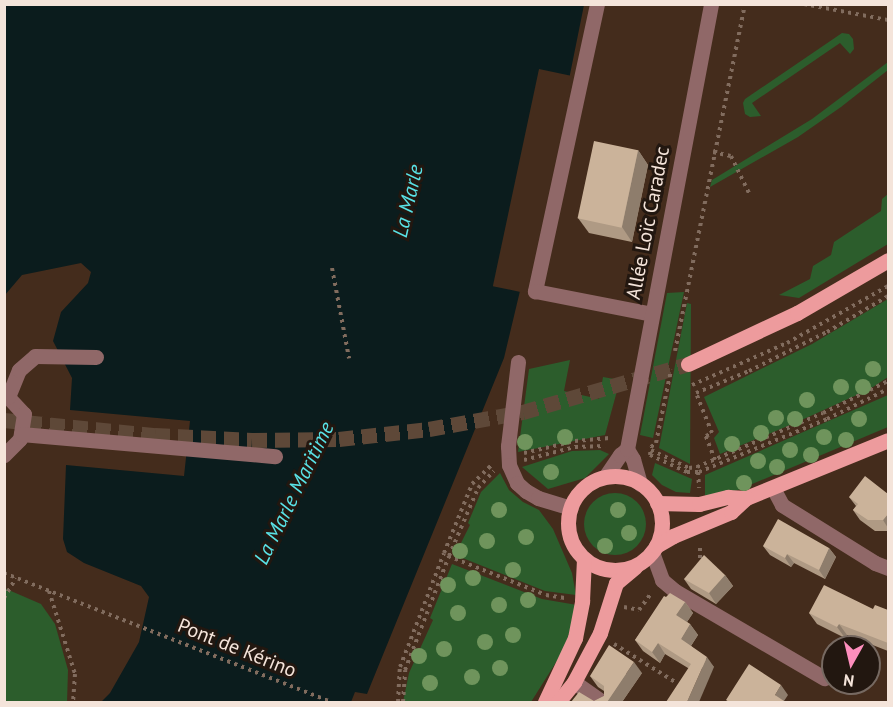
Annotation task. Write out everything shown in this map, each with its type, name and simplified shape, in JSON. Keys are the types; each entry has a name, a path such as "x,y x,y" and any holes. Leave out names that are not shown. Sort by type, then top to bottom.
{"main road":[{"path":"688,364 787,318 864,276 888,260"},
{"path":"657,503 699,504 728,498 746,498 888,440"},
{"path":"558,702 574,682 600,633 616,583 650,553 662,523 657,503 640,484 617,476 605,477 583,488 570,508 568,519 571,541 584,559 597,567 612,570 628,569 650,553 673,536 731,512 746,498"},
{"path":"545,702 575,638 582,601 584,559"}],"street":[{"path":"597,4 535,291 652,314"},
{"name":"Allée Loïc Caradec","path":"605,477 626,449 711,4"},
{"path":"4,455 21,434 24,414 6,397 19,370 35,356 96,357"},
{"path":"518,362 508,446 508,465 517,483 526,491 538,498 570,508"},
{"path":"21,434 275,456"},
{"path":"626,449 633,459 640,484"},
{"path":"773,488 783,505 875,563 888,568"},
{"path":"650,553 662,580 675,591 821,676"},
{"path":"574,682 603,702"}],"path":[{"path":"692,270 713,152 745,4"},
{"path":"804,4 888,20"},
{"path":"713,152 731,156 749,193"},
{"path":"332,268 349,358"},
{"path":"692,385 787,343 888,286"},
{"path":"715,460 706,436 712,434 696,393 750,371 818,337 888,296"},
{"path":"520,462 591,445 650,452 693,468 843,405 888,381"},
{"path":"650,452 687,472 699,472 827,419 888,389"},
{"path":"518,455 574,441 610,440 611,436"},
{"path":"649,465 650,452 656,443"},
{"path":"398,702 400,668 472,484 487,468 497,462"},
{"path":"403,702 405,670 449,556 478,488 489,473 498,469"},
{"path":"444,554 546,595 574,600"},
{"name":"Pont de Kérino","path":"4,573 332,702"},
{"path":"4,598 16,578"},
{"path":"619,607 639,610 654,589"},
{"path":"49,591 75,674 73,702"},
{"path":"600,633 629,655 675,682"}],"green space":[{"path":"842,33 849,34 853,39 854,49 850,54 840,43 752,103 761,116 750,117 745,114 743,103 745,99"},
{"path":"888,62 888,70 841,107 798,137 710,187 712,180 812,119"},
{"path":"888,194 888,244 799,298 779,295 810,279 813,266 831,255 834,242 881,211 882,199"},
{"path":"684,292 653,438 640,435 667,293"},
{"path":"888,299 888,377 870,389 720,454 714,438 719,432 704,397 812,344"},
{"path":"687,303 691,304 690,464 659,448"},
{"path":"570,360 564,391 599,399 603,377 620,380 605,435 518,452 529,369"},
{"path":"888,395 888,427 738,490 705,497 705,475"},
{"path":"600,450 609,454 585,478 548,489 522,467 572,451"},
{"path":"655,463 692,479 690,493 676,492 662,485 652,475"},
{"path":"500,473 509,490 523,502 539,510 553,529 572,573 576,595 545,591 455,555 470,525 468,523 481,492"},
{"path":"615,493 637,502 646,524 637,546 615,555 593,546 584,524 593,502"},
{"path":"452,564 542,599 577,605 565,648 531,702 403,702 409,673 433,620 430,618"},
{"path":"4,588 41,604 55,624 68,670 67,702 5,702"}],"water":[{"path":"5,5 584,5 561,119 504,358 367,694 355,692 351,702 101,702 110,693 139,642 149,597 141,586 84,563 67,552 63,539 66,465 184,476 190,421 70,410 72,378 53,341 61,312 88,283 91,272 81,263 22,275 5,295"}],"pier":[{"path":"539,69 573,76 527,293 493,286"}],"building":[{"path":"594,141 638,150 622,228 578,218"},
{"path":"865,476 888,494 888,514 883,520 868,520 853,510 858,504 849,497"},
{"path":"778,519 829,548 819,570 787,554 785,558 763,546"},
{"path":"704,555 725,575 709,593 684,579"},
{"path":"824,585 873,609 875,605 888,610 888,643 881,640 881,635 867,635 839,624 837,627 809,613"},
{"path":"670,593 685,602 676,615 690,624 681,639 707,657 687,702 666,702 691,664 658,643 652,652 635,640 664,596"},
{"path":"609,645 634,662 607,702 571,702 579,692 594,701 604,696 604,686 590,676"},
{"path":"749,664 781,685 775,695 783,702 729,702 726,700"}],"tunnel":[{"path":"4,420 155,435 252,440 339,439 429,429 523,412 688,364"}],"water label":[{"name":"La Marle","path":"408,201"},
{"name":"La Marle Maritime","path":"294,493"}]}
